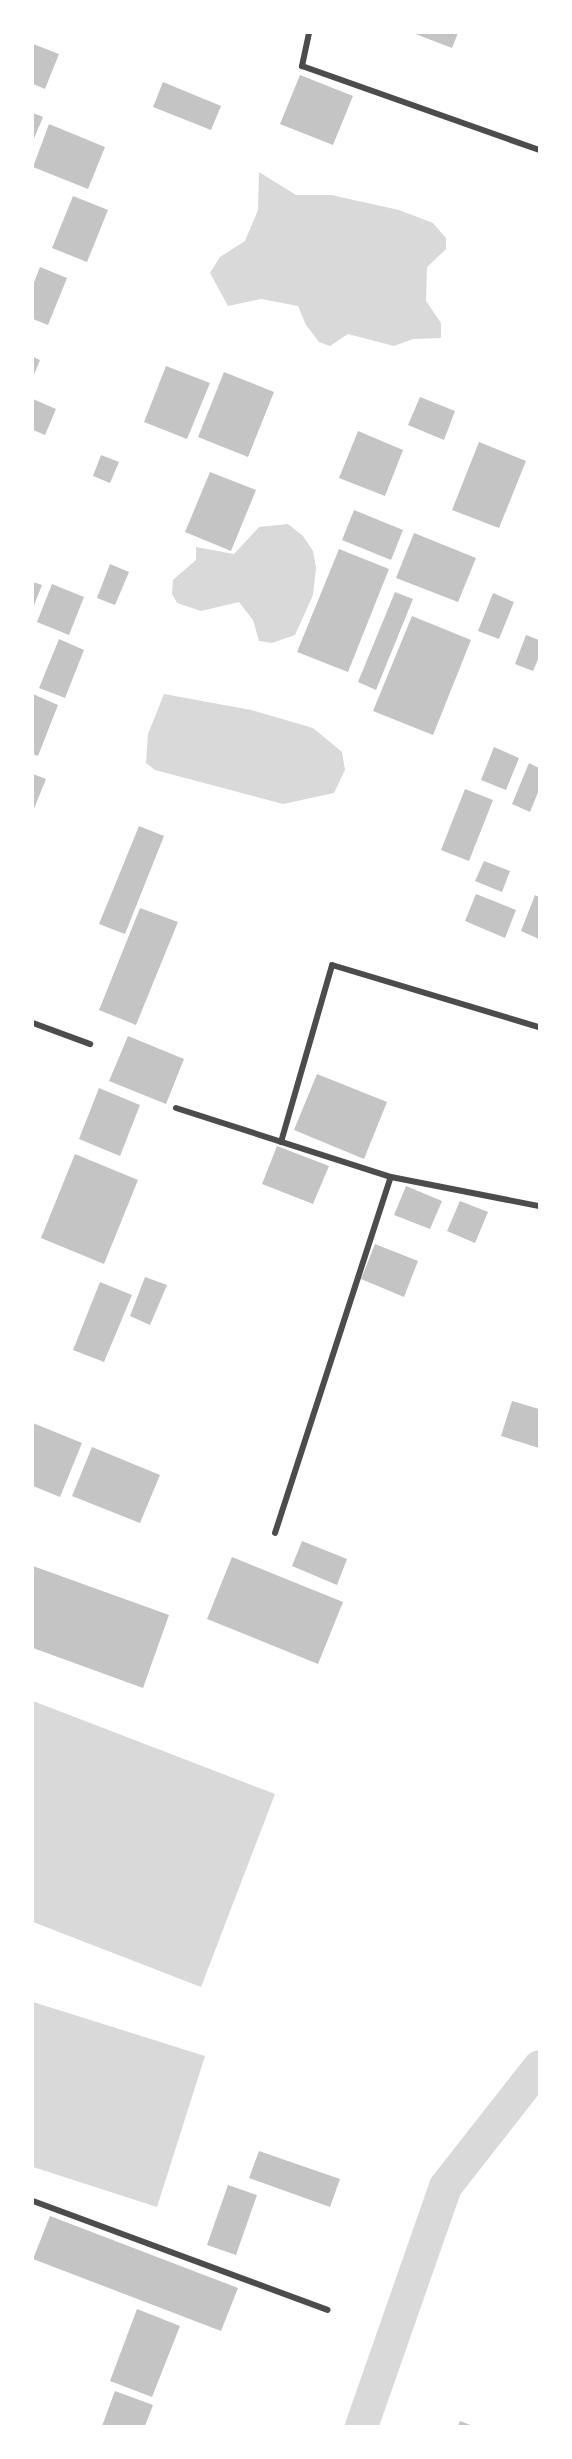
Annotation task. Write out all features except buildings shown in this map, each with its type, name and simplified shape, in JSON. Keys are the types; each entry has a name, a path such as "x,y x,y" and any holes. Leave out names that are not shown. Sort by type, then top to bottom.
{"street":[{"path":"309,33 302,66 539,150"},
{"path":"280,1142 332,965 539,1027"},
{"path":"33,1023 90,1044"},
{"path":"176,1108 391,1177 539,1206"},
{"path":"275,1533 391,1177"},
{"path":"33,2201 328,2310"}],"shaded area":[{"path":"259,172 296,195 331,195 399,210 433,223 446,238 446,249 427,267 426,301 441,323 441,338 413,339 394,346 348,334 330,346 319,342 306,325 298,306 261,299 228,306 210,273 220,257 245,241 258,210"},
{"path":"288,524 303,536 313,551 316,568 313,595 295,635 272,643 259,641 253,620 239,602 201,611 177,603 172,594 173,580 196,560 196,547 234,554 259,527"},
{"path":"164,694 251,710 313,728 342,752 345,770 334,793 283,804 155,770 146,763 148,734"},
{"path":"33,1701 275,1794 201,1987 33,1922"},
{"path":"33,2002 205,2056 157,2207 33,2167"}],"waterway":[{"path":"361,2426 445,2186 539,2066"}]}
